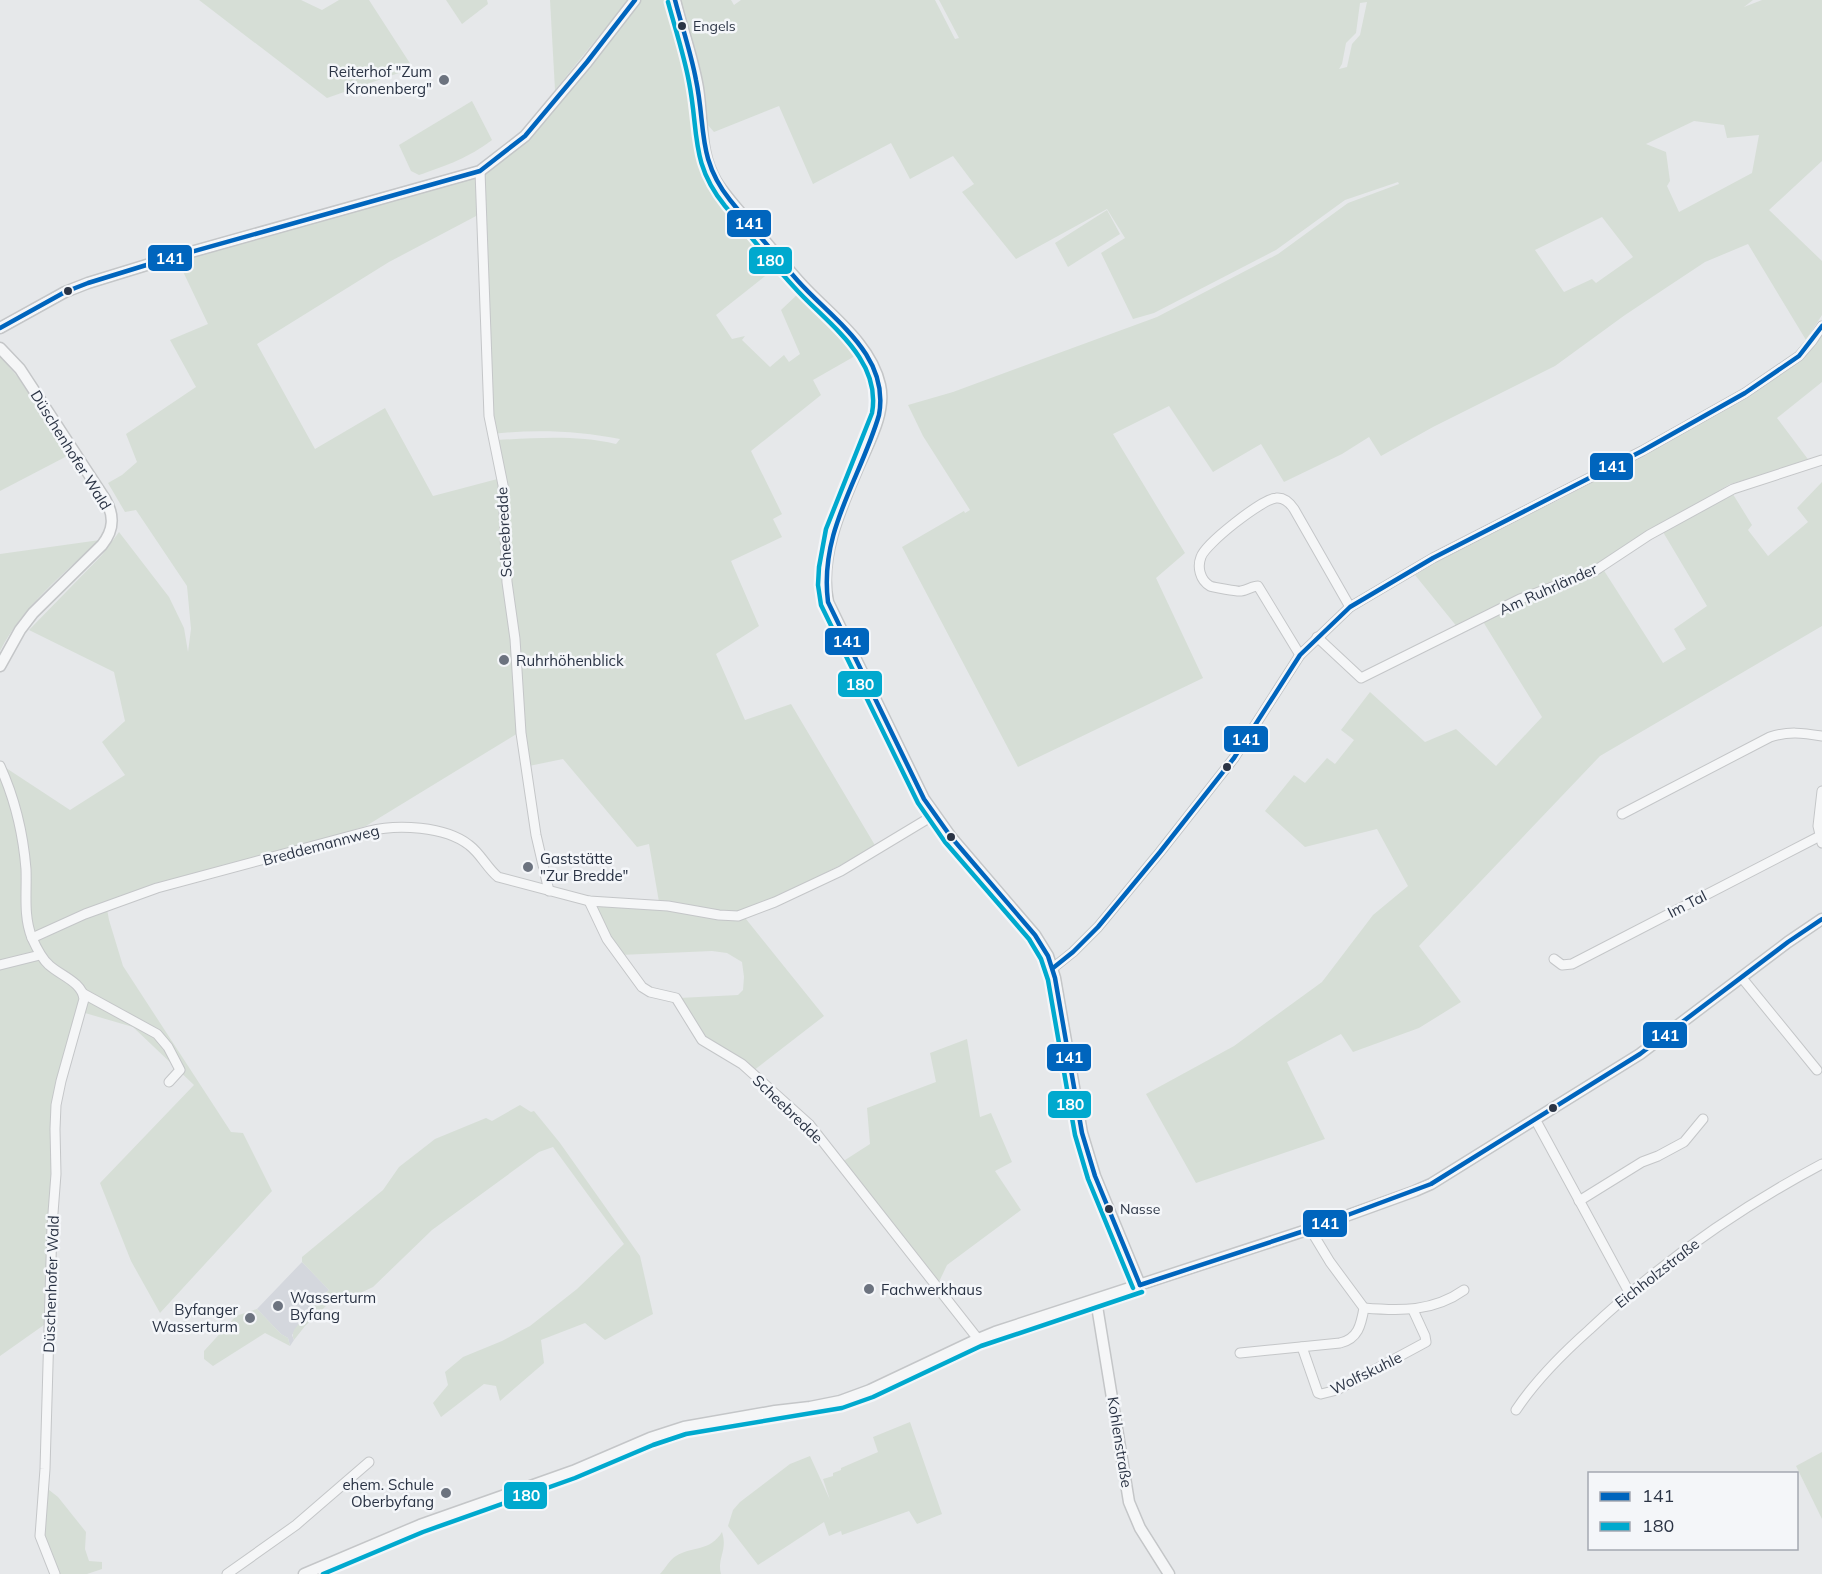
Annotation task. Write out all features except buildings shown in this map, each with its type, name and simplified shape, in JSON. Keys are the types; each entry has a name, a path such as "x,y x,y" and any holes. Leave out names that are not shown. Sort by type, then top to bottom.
{"street":[{"path":"0,328 65,292 88,283 480,171 525,136 635,0"},
{"path":"675,0 698,88 705,155 711,172 726,194 802,285 854,340 869,359 878,377 882,399 878,416 830,542 824,572 825,589 832,615 879,704 919,790 934,815 1019,915 1042,946 1053,968 1082,1133 1095,1176 1140,1285"},
{"name":"Scheebredde","path":"480,171 489,416 503,485 507,582 515,639 521,733 536,835 549,891"},
{"path":"1053,968 1098,927 1161,852 1234,758 1300,655 1350,608 1433,558 1642,452 1745,393 1800,356 1822,326"},
{"name":"Düschenhofer Wald","path":"0,348 20,369 105,499 109,506 112,523 109,536 102,545 44,601 27,621 0,666"},
{"name":"Am Ruhrländer","path":"1317,637 1361,678 1520,599 1593,572 1649,535 1733,489 1822,460"},
{"path":"1300,655 1258,586 1238,591 1212,587 1204,580 1199,570 1200,560 1201,555 1211,543 1268,500 1283,499 1294,509 1350,608"},
{"path":"1622,814 1770,737 1783,732 1822,736"},
{"path":"0,766 10,789 20,823 26,869 27,923 40,955 84,994 158,1034 180,1070 169,1082"},
{"name":"Im Tal","path":"1554,959 1562,964 1572,964 1821,839 1818,826 1822,791"},
{"name":"Breddemannweg","path":"32,938 85,914 158,888 388,827 431,831 459,839 472,847 498,877 589,901 668,906 724,916 746,914 842,871 934,815"},
{"name":"Scheebredde","path":"589,901 607,939 642,987 650,992 676,998 702,1041 741,1064 809,1124 978,1339"},
{"path":"304,1574 420,1526 573,1471 684,1426 840,1401 870,1390 995,1332 1310,1229 1431,1184 1640,1054 1822,919"},
{"path":"0,965 40,955"},
{"path":"1742,978 1817,1070"},
{"name":"Düschenhofer Wald","path":"55,1574 40,1536 45,1469 52,1226 56,1174 56,1105 83,1008 84,994"},
{"path":"1535,1119 1629,1292"},
{"path":"1580,1201 1642,1162 1684,1142 1703,1119"},
{"name":"Eichholzstraße","path":"1516,1410 1530,1390 1572,1345 1629,1292 1738,1212 1822,1164"},
{"path":"1310,1229 1330,1262 1364,1308"},
{"path":"1364,1308 1413,1310 1442,1303 1464,1290"},
{"name":"Kohlenstraße","path":"1096,1300 1129,1502 1140,1528 1169,1574"},
{"path":"1240,1353 1348,1340 1354,1337 1359,1328 1364,1308"},
{"name":"Wolfskuhle","path":"1302,1347 1318,1393 1337,1390 1426,1342 1413,1310"},
{"path":"227,1574 296,1526 369,1462"}],"shaded area":[{"path":"199,0 301,0 322,10 339,0 369,0 413,68 327,98"},
{"path":"446,0 487,0 488,4 462,24"},
{"path":"550,0 628,0 555,90"},
{"path":"640,0 669,0 693,100 700,156 712,186 779,265 716,315 732,339 745,336 742,340 770,367 784,355 789,362 800,354 781,310 800,292 862,352 813,380 821,395 751,451 782,514 773,519 782,537 731,561 759,626 716,654 745,720 791,704 876,847 782,895 745,910 731,913 659,902 649,844 637,847 563,759 529,766 523,730 366,826 118,903 107,909 123,966 231,1132 243,1133 272,1191 160,1313 131,1261 100,1183 194,1085 133,1027 85,1013 57,1104 51,1320 0,1356 0,764 70,810 125,775 102,742 125,721 114,672 29,630 102,555 119,532 169,597 184,628 188,652 191,629 187,586 136,510 125,512 108,483 137,462 126,434 196,387 170,340 208,324 178,261 476,176 478,215 389,262 257,344 315,449 385,408 433,496 505,477 497,440 572,438 616,444 620,439 589,434 541,431 493,434 483,172 529,136 602,52"},
{"path":"681,0 731,0 734,5 741,0 935,0 955,39 959,38 939,0 1753,0 1744,7 1762,0 1822,0 1822,161 1769,210 1822,261 1822,315 1806,340 1748,244 1705,262 1625,315 1555,366 1433,427 1381,456 1369,437 1342,454 1284,482 1261,444 1213,472 1169,406 1113,434 1185,553 1156,578 1203,678 1018,767 902,547 964,511 965,513 970,510 923,436 908,405 953,392 1157,317 1278,254 1348,203 1399,184 1398,182 1345,200 1276,250 1154,313 1133,319 1101,253 1125,238 1107,209 1016,259 962,192 974,184 953,156 910,179 891,143 813,184 779,106 714,132 707,124 703,96","holes":["1367,2 1360,35 1352,44 1347,67 1339,69 1346,43 1356,33 1360,3","1694,121 1724,125 1727,138 1759,135 1752,173 1679,212 1667,186 1670,181 1666,152 1646,144","1602,217 1633,257 1596,283 1592,279 1564,292 1535,250"]},
{"path":"472,101 492,140 466,156 439,168 419,175 411,171 399,145"},
{"path":"1107,210 1120,234 1068,267 1055,243"},
{"path":"1822,334 1822,382 1777,418 1810,462 1730,484 1591,571 1458,628 1415,575 1474,539 1559,500 1695,427 1797,363 1810,351"},
{"path":"0,356 33,395 71,454 0,491"},
{"path":"1822,482 1822,626 1600,756 1419,946 1461,1002 1419,1028 1353,1052 1341,1034 1287,1062 1325,1139 1196,1183 1146,1094 1234,1046 1322,982 1373,915 1408,886 1377,829 1305,847 1265,811 1294,775 1305,783 1327,758 1335,764 1354,740 1341,730 1370,692 1425,742 1456,729 1496,766 1542,717 1482,620 1603,569 1663,663 1686,649 1674,629 1707,606 1663,532 1731,491 1752,525 1748,530 1768,556 1808,522 1797,508"},
{"path":"100,540 32,605 20,619 0,651 0,554"},
{"path":"593,906 650,907 713,917 746,919 824,1016 753,1071 702,1036 679,998 738,995 743,990 742,962 727,953 712,951 620,955"},
{"path":"967,1039 980,1117 991,1113 1012,1162 995,1171 1021,1210 947,1265 938,1284 842,1162 870,1144 867,1108 936,1082 930,1053"},
{"path":"520,1105 531,1112 534,1111 560,1143 640,1256 653,1314 605,1340 585,1323 541,1340 544,1363 500,1401 496,1386 484,1384 441,1417 433,1403 448,1385 445,1372 463,1357 502,1341 530,1326 577,1289 624,1244 553,1147 539,1152 432,1230 373,1287 352,1297 338,1298 327,1305 294,1340 294,1331 300,1323 296,1319 329,1290 302,1262 302,1257 383,1190 399,1167 435,1139 486,1118 492,1121"},
{"path":"302,1262 329,1290 297,1319 300,1323 292,1335 294,1340 290,1346 288,1338 281,1334 257,1309"},
{"path":"257,1309 281,1334 288,1338 290,1346 265,1333 213,1366 204,1359 204,1351 236,1316"},
{"path":"910,1422 942,1514 917,1524 909,1511 842,1535 841,1531 829,1536 824,1522 758,1565 728,1526 733,1510 740,1502 790,1464 810,1456 830,1500 823,1479 833,1476 833,1473 841,1468 878,1452 873,1437"},
{"path":"1822,1452 1822,1519 1796,1466"},
{"path":"49,1490 58,1497 86,1532 85,1549 89,1561 102,1562 102,1569 87,1574 55,1574 44,1534 44,1491"},
{"path":"722,1532 724,1544 720,1563 721,1574 660,1574 674,1557 712,1543"}],"transit line":[{"name":"141","path":"0,328 65,292 88,283 480,171 525,136 635,0"},
{"name":"141","path":"675,0 694,70 707,156 719,185 798,281 856,340 876,374 880,394 879,415 835,529 827,576 828,602 924,799 951,837 1035,935 1048,956 1055,978 1082,1133 1095,1176 1140,1285"},
{"name":"180","path":"668,2 687,72 698,147 706,176 725,206 785,277 849,343 869,375 873,393 872,413 826,529 819,567 818,585 821,605 918,803 945,842 1029,939 1041,959 1048,980 1075,1135 1088,1179 1133,1288"},
{"name":"141","path":"1053,968 1098,927 1160,852 1234,758 1300,655 1350,607 1433,558 1642,451 1745,393 1799,356 1822,326"},
{"name":"141","path":"1140,1285 1310,1229 1431,1184 1640,1054 1822,919"},
{"name":"180","path":"323,1574 423,1532 575,1478 653,1445 686,1434 842,1408 873,1397 981,1346 1142,1292"}],"place":[{"name":"Engels","path":"682,26"},
{"name":"Reiterhof \"Zum Kronenberg\"","path":"444,80"},
{"name":"Ruhrhöhenblick","path":"504,660"},
{"name":"Gaststätte \"Zur Bredde\"","path":"528,867"},
{"name":"Nasse","path":"1109,1209"},
{"name":"Fachwerkhaus","path":"869,1289"},
{"name":"Wasserturm Byfang","path":"278,1306"},
{"name":"Byfanger Wasserturm","path":"250,1318"},
{"name":"ehem. Schule Oberbyfang","path":"446,1493"}]}
